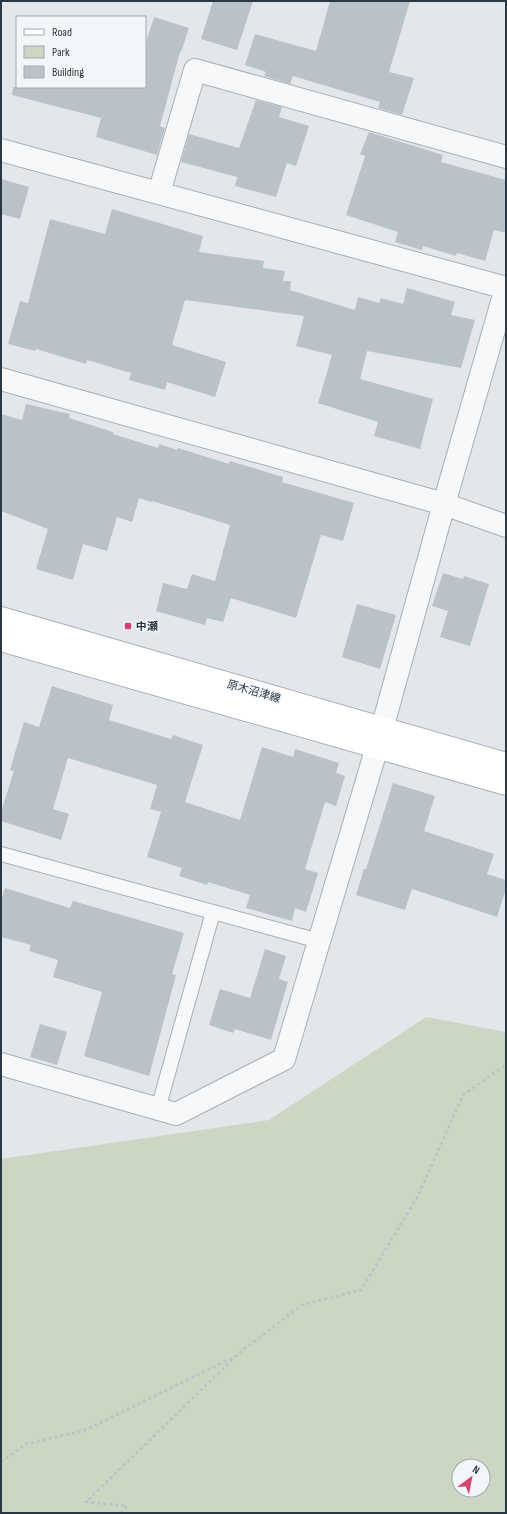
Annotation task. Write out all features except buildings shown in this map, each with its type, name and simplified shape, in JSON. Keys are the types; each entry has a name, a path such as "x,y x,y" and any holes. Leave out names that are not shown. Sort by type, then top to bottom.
{"main road":[{"name":"原木沼津線","path":"1,618 380,737 506,784"},
{"name":"原木沼津線","path":"1,640 380,737 506,764"}],"street":[{"path":"158,193 195,70 506,157"},
{"path":"1,150 506,288 444,504 380,737 284,1059 176,1114 1,1064"},
{"path":"1,379 444,504 506,526"}],"lane":[{"path":"1,854 319,941"},
{"path":"158,1109 213,912"}],"path":[{"path":"121,1513 127,1506 86,1502 234,1357 302,1305 361,1290 418,1196 463,1095 502,1066 506,1066"},
{"path":"1,1462 26,1444 83,1431 234,1357"}],"green space":[{"path":"426,1017 506,1032 506,1513 1,1513 1,1159 269,1120"}],"place":[{"name":"中瀬","path":"128,626"}]}
